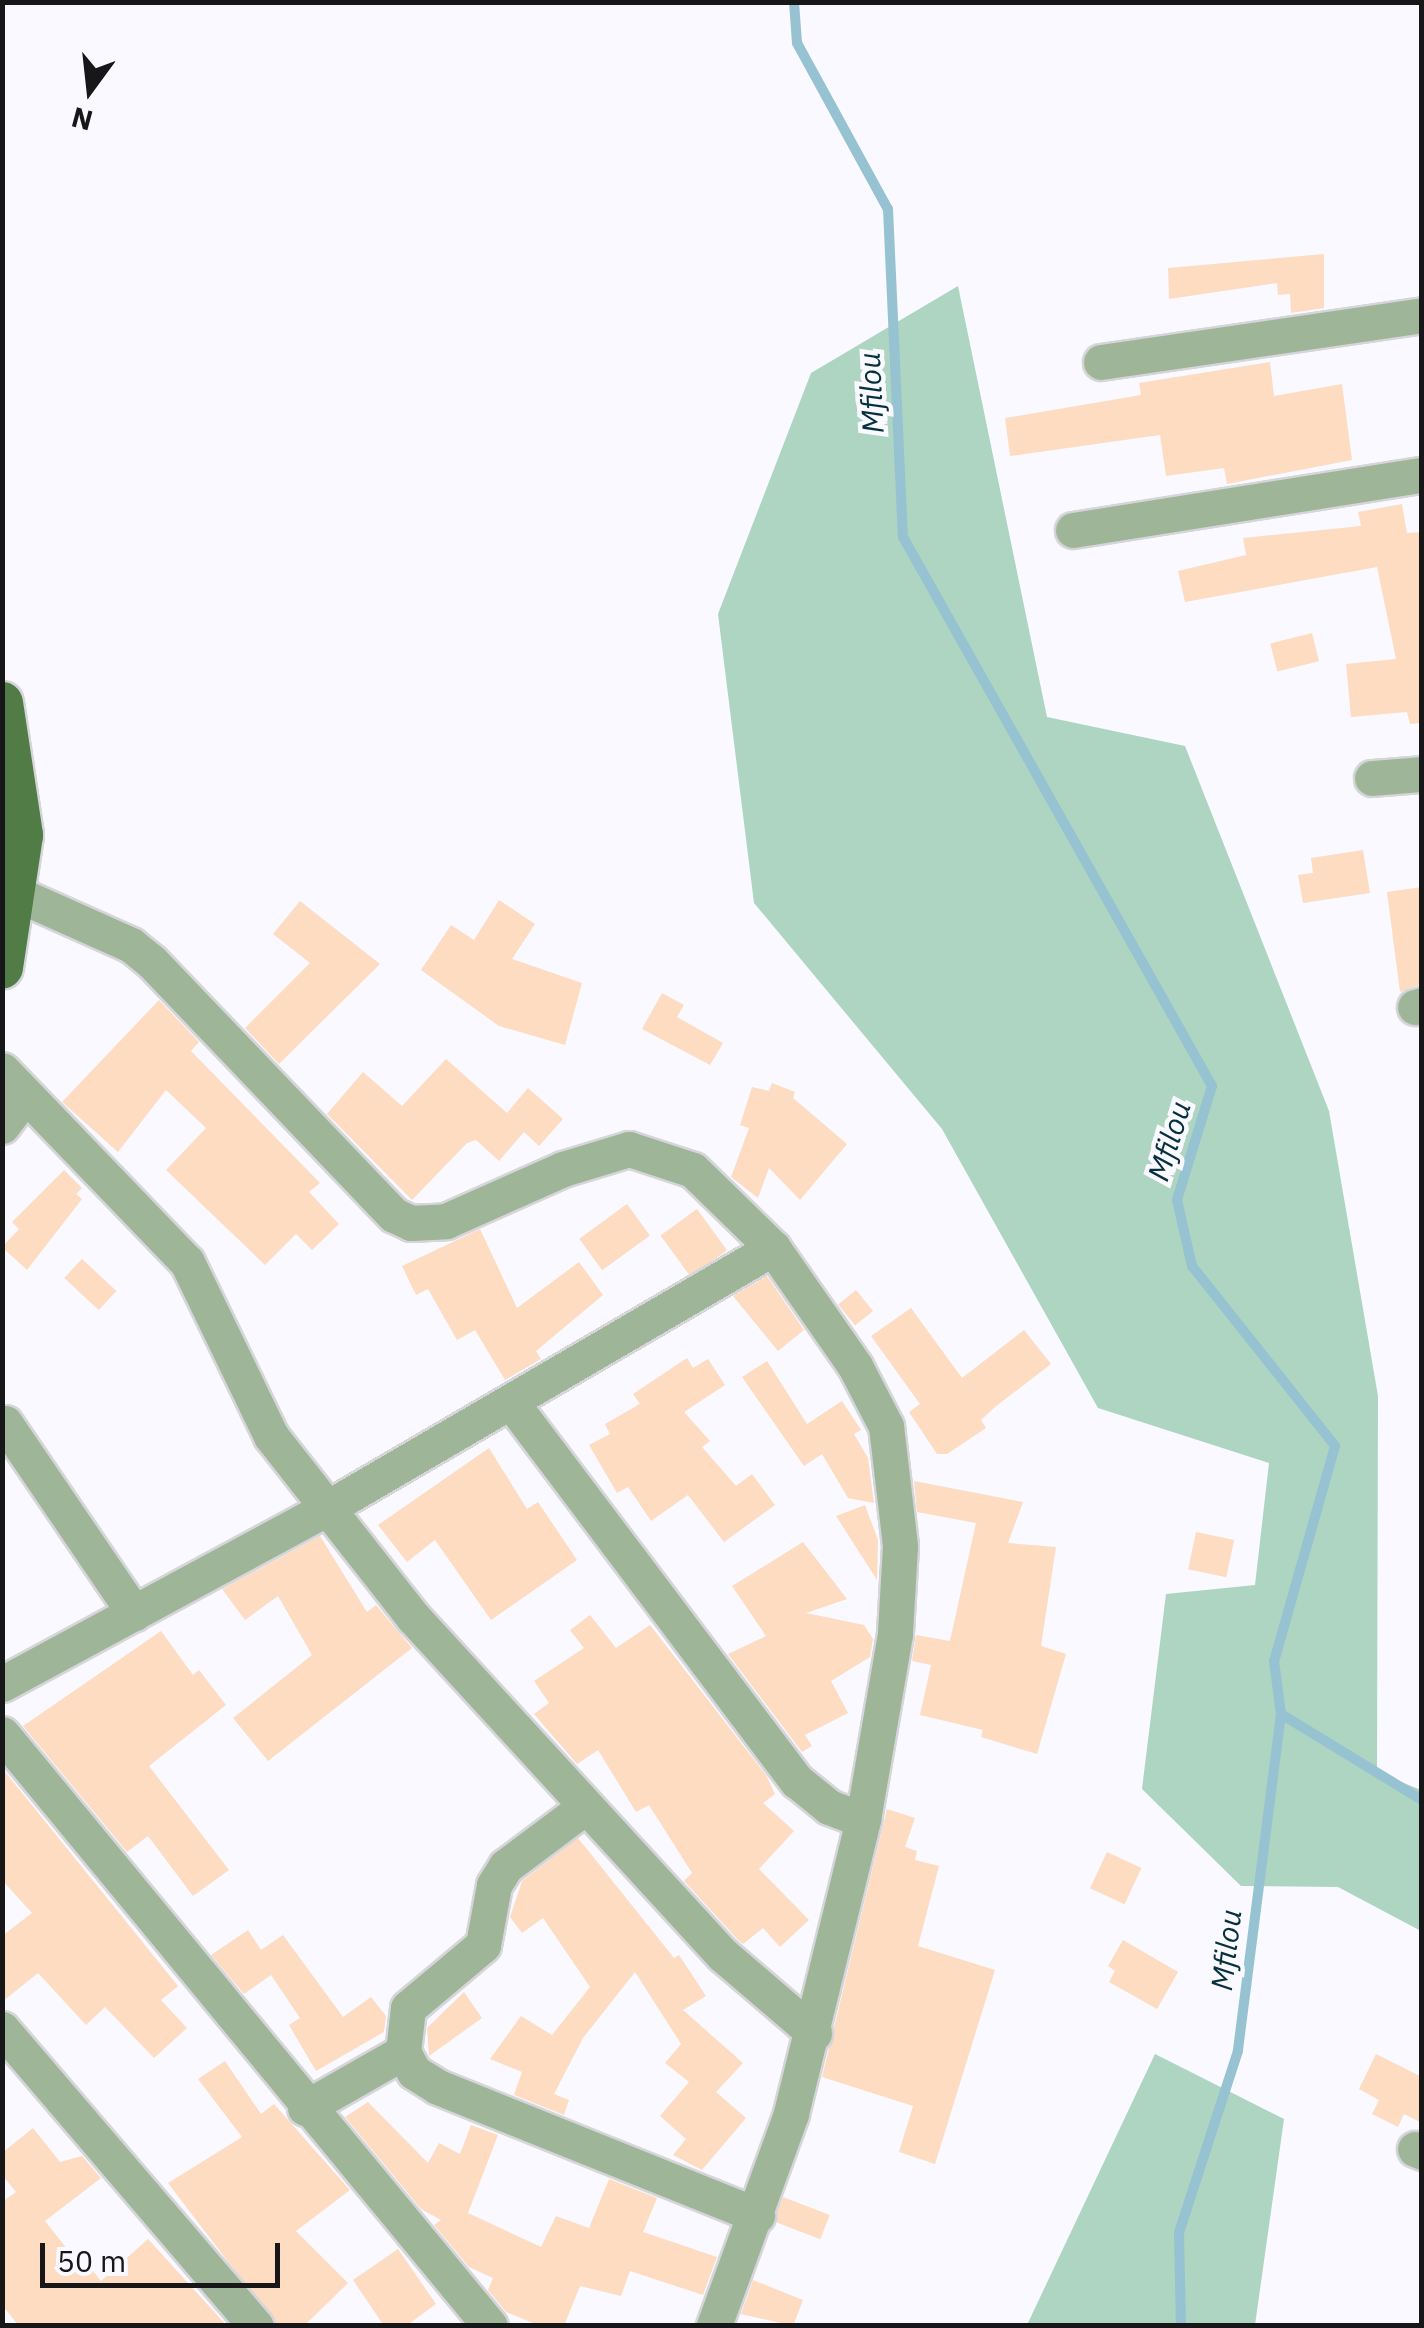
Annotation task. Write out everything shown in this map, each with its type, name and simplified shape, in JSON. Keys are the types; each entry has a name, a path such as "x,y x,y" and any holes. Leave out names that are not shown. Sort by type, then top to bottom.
{"main road":[{"path":"2,703 22,835 17,894 2,967"}],"street":[{"path":"1100,362 1422,315"},
{"path":"1073,530 1422,475"},
{"path":"1372,778 1422,774"},
{"path":"17,894 131,945 152,962 394,1215 425,1226 446,1221 563,1169 629,1148 693,1170 773,1248 855,1366 886,1426 900,1546 896,1634 863,1820 814,2033 757,2215 714,2326"},
{"path":"2,1126 14,1083"},
{"path":"14,1083 196,1274 271,1436 324,1510 585,1807 722,1955 814,2033"},
{"path":"2,1684 324,1510 773,1248"},
{"path":"511,1402 797,1781 829,1807 863,1820"},
{"path":"5,1423 134,1613"},
{"path":"2,1734 305,2108 490,2326"},
{"path":"585,1807 506,1866 494,1886 483,1945 408,2008 404,2052 414,2072 438,2087 757,2215"},
{"path":"2,2028 256,2326"},
{"path":"305,2108 404,2052"}],"green space":[{"path":"958,286 1047,717 1185,746 1329,1111 1378,1396 1377,1772 1421,1790 1421,1931 1338,1887 1241,1886 1142,1789 1166,1594 1255,1585 1269,1463 1098,1408 942,1129 754,903 718,614 811,373"},
{"path":"1155,2054 1284,2119 1255,2325 1027,2325"}],"building":[{"path":"1324,254 1324,308 1291,313 1290,294 1278,295 1277,283 1169,299 1168,268"},
{"path":"1270,362 1274,396 1342,384 1352,460 1227,484 1224,468 1166,476 1160,435 1010,456 1005,418 1141,395 1139,383"},
{"path":"1402,504 1407,533 1422,532 1422,723 1410,724 1407,712 1351,717 1346,664 1396,659 1377,567 1185,602 1178,571 1246,555 1243,538 1361,526 1358,512"},
{"path":"1312,633 1319,661 1277,672 1270,643"},
{"path":"1363,850 1370,893 1303,903 1298,875 1313,873 1311,858"},
{"path":"1422,887 1422,984 1400,992 1387,892"},
{"path":"499,900 535,924 512,959 582,983 565,1045 499,1026 421,970 451,925 474,940"},
{"path":"300,901 380,964 279,1064 245,1028 310,963 273,934"},
{"path":"662,993 684,1005 677,1017 723,1043 710,1065 642,1029"},
{"path":"159,1000 199,1042 191,1051 320,1183 309,1192 339,1224 312,1250 296,1234 265,1265 166,1170 206,1128 166,1090 118,1152 62,1102"},
{"path":"446,1059 507,1113 528,1088 563,1119 539,1146 524,1132 499,1161 476,1140 467,1143 412,1200 327,1114 363,1072 402,1106"},
{"path":"772,1083 795,1092 793,1098 847,1144 800,1200 769,1168 758,1198 731,1177 749,1128 740,1125 752,1087 769,1091"},
{"path":"64,1170 82,1188 76,1194 82,1199 27,1270 2,1247 19,1229 12,1222"},
{"path":"627,1204 650,1236 602,1270 579,1239"},
{"path":"697,1209 727,1250 691,1277 661,1235"},
{"path":"480,1229 517,1308 579,1262 603,1295 536,1351 541,1359 505,1380 475,1330 457,1340 428,1289 416,1295 402,1266"},
{"path":"82,1259 116,1291 99,1310 64,1278"},
{"path":"767,1276 804,1330 778,1351 733,1296"},
{"path":"856,1290 873,1311 855,1325 838,1304"},
{"path":"911,1308 962,1378 1024,1330 1051,1364 981,1420 986,1428 947,1454 937,1454 909,1412 920,1404 871,1336"},
{"path":"687,1358 693,1368 708,1359 725,1385 684,1412 710,1441 702,1447 736,1486 752,1474 775,1505 724,1542 688,1495 651,1521 628,1487 617,1493 589,1445 610,1434 605,1424 640,1404 633,1394"},
{"path":"767,1361 807,1424 842,1401 861,1430 854,1434 868,1458 874,1503 848,1498 822,1454 804,1466 742,1377"},
{"path":"489,1448 527,1509 538,1502 577,1560 491,1620 435,1540 407,1562 378,1525"},
{"path":"914,1481 1023,1502 1008,1543 1056,1547 1041,1646 1066,1654 1037,1754 981,1737 983,1730 920,1715 931,1665 912,1661 916,1635 950,1641 976,1523 917,1512"},
{"path":"865,1505 878,1540 877,1580 836,1516"},
{"path":"1196,1532 1234,1540 1226,1577 1188,1569"},
{"path":"320,1536 367,1612 376,1605 412,1648 268,1761 233,1718 312,1655 278,1596 245,1620 222,1589"},
{"path":"803,1542 847,1599 806,1613 864,1625 873,1639 870,1657 831,1681 848,1713 805,1735 812,1746 802,1752 728,1654 766,1636 732,1586"},
{"path":"590,1615 616,1648 650,1625 766,1775 775,1794 763,1803 794,1831 759,1869 809,1920 780,1947 763,1928 743,1944 738,1940 684,1881 692,1873 649,1805 636,1812 598,1750 577,1764 534,1714 549,1703 534,1681 584,1648 570,1630"},
{"path":"161,1631 193,1675 199,1670 226,1705 149,1766 229,1870 193,1896 148,1836 127,1852 23,1726"},
{"path":"2,1768 178,1986 161,2000 187,2028 154,2058 105,2007 86,2025 38,1973 2,2002 2,1936 32,1913 2,1880"},
{"path":"887,1809 915,1818 905,1847 917,1851 915,1860 939,1866 918,1946 995,1970 935,2164 899,2152 913,2106 822,2077"},
{"path":"578,1838 674,1958 679,1955 706,1996 683,2010 743,2063 716,2092 746,2118 702,2170 673,2155 686,2139 660,2116 689,2082 665,2063 681,2044 635,1972 583,2038 554,2094 569,2100 564,2115 514,2095 522,2072 490,2059 521,2016 552,2035 590,1987 543,1918 522,1933 510,1917 522,1881"},
{"path":"1107,1852 1141,1868 1125,1904 1090,1888"},
{"path":"248,1930 261,1950 283,1935 343,2017 371,1997 386,2016 384,2032 316,2071 289,2025 300,2018 271,1975 244,1994 211,1955"},
{"path":"1123,1940 1178,1972 1157,2009 1109,1982 1115,1971 1108,1966"},
{"path":"464,1992 482,2018 429,2056 427,2028"},
{"path":"1376,2054 1422,2077 1422,2123 1404,2114 1398,2127 1372,2114 1379,2100 1359,2089"},
{"path":"225,2061 261,2114 274,2104 350,2190 296,2231 348,2283 304,2326 277,2326 168,2183 242,2137 198,2079"},
{"path":"368,2102 428,2163 439,2143 460,2154 471,2125 498,2135 468,2213 541,2247 556,2216 589,2228 609,2179 657,2198 643,2232 717,2257 703,2295 630,2271 621,2296 580,2286 564,2326 540,2326 506,2312 488,2290 493,2278 469,2267 434,2225 441,2220 421,2209 345,2117"},
{"path":"33,2128 60,2162 82,2156 101,2178 45,2221 83,2269 88,2265 101,2281 148,2239 227,2326 19,2326 2,2305 2,2202 16,2192 2,2175 2,2153"},
{"path":"783,2197 830,2215 820,2239 774,2221"},
{"path":"398,2249 436,2304 406,2326 384,2326 353,2280"},
{"path":"753,2280 803,2300 793,2326 741,2314"}],"waterway":[{"name":"Mfilou","path":"794,2 797,43 888,209 903,537 1212,1086 1177,1200 1192,1266 1335,1446 1274,1661 1281,1714 1238,2051 1179,2233 1181,2326"},
{"path":"1281,1714 1422,1800"}]}
